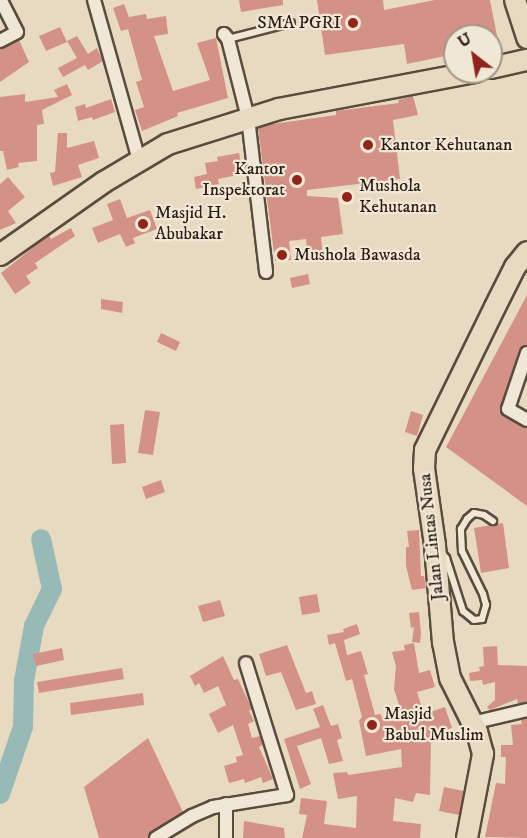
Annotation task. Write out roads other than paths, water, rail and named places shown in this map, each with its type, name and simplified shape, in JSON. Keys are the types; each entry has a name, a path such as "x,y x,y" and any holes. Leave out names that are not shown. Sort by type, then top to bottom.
{"highway":[{"path":"515,0 527,38"},
{"path":"503,65 527,60"},
{"path":"0,255 139,160 168,144 279,109 443,78"},
{"name":"Jalan Lintas Nusa","path":"467,838 483,754 472,723 450,678 443,643 435,545 424,469 425,450 500,297 527,252"}],"street":[{"path":"0,41 17,32 1,0"},
{"path":"94,0 139,160"},
{"path":"226,37 248,118 266,272"},
{"path":"527,353 508,409 527,420"},
{"path":"156,838 192,816 226,804 287,795 246,663"},
{"path":"472,723 527,710"},
{"path":"226,804 226,838"}],"lane":[{"path":"226,37 291,23"},
{"path":"435,545 446,558 463,611 467,617 480,620 485,616 483,594 462,550 461,529 466,519 474,513 484,515 493,521"}],"waterway":[{"path":"0,794 23,727 24,681 34,626 52,589 41,539"}],"place":[{"name":"SMA PGRI","path":"353,23"},
{"name":"Kantor Kehutanan","path":"368,145"},
{"name":"Kantor Inspektorat","path":"297,180"},
{"name":"Mushola Kehutanan","path":"347,197"},
{"name":"Masjid H. Abubakar","path":"143,224"},
{"name":"Mushola Bawasda","path":"282,255"},
{"name":"Masjid Babul Muslim","path":"372,725"}]}
